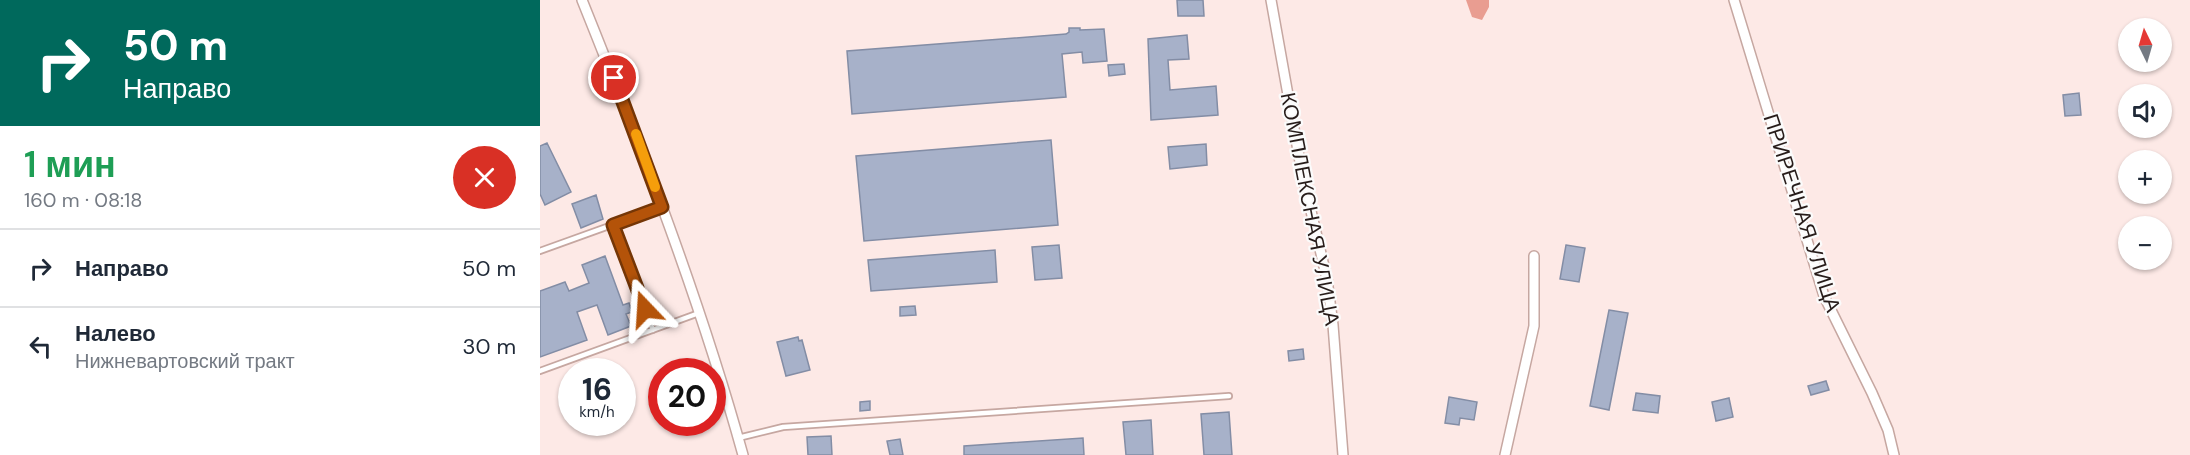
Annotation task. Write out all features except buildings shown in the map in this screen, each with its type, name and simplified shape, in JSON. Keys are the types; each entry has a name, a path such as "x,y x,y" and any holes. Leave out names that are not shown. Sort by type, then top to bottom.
{"street":[{"path":"582,0 622,98 662,207 721,377 743,455"},
{"name":"КОМПЛЕКСНАЯ УЛИЦА","path":"1271,0 1302,173 1327,279 1333,325 1343,455"},
{"name":"ПРИРЕЧНАЯ УЛИЦА","path":"1734,0 1824,296 1872,393 1894,455"},
{"path":"1505,455 1534,326 1534,256"}],"lane":[{"path":"540,251 662,207"},
{"path":"613,225 653,330"},
{"path":"540,371 699,313"},
{"path":"738,438 783,427 1229,396"}],"shaded area":[{"path":"1466,0 1489,0 1489,7 1482,20 1472,17"}],"slow traffic":[{"path":"636,134 655,187"}],"route":[{"path":"614,78 662,207 613,225 645,309"}]}
